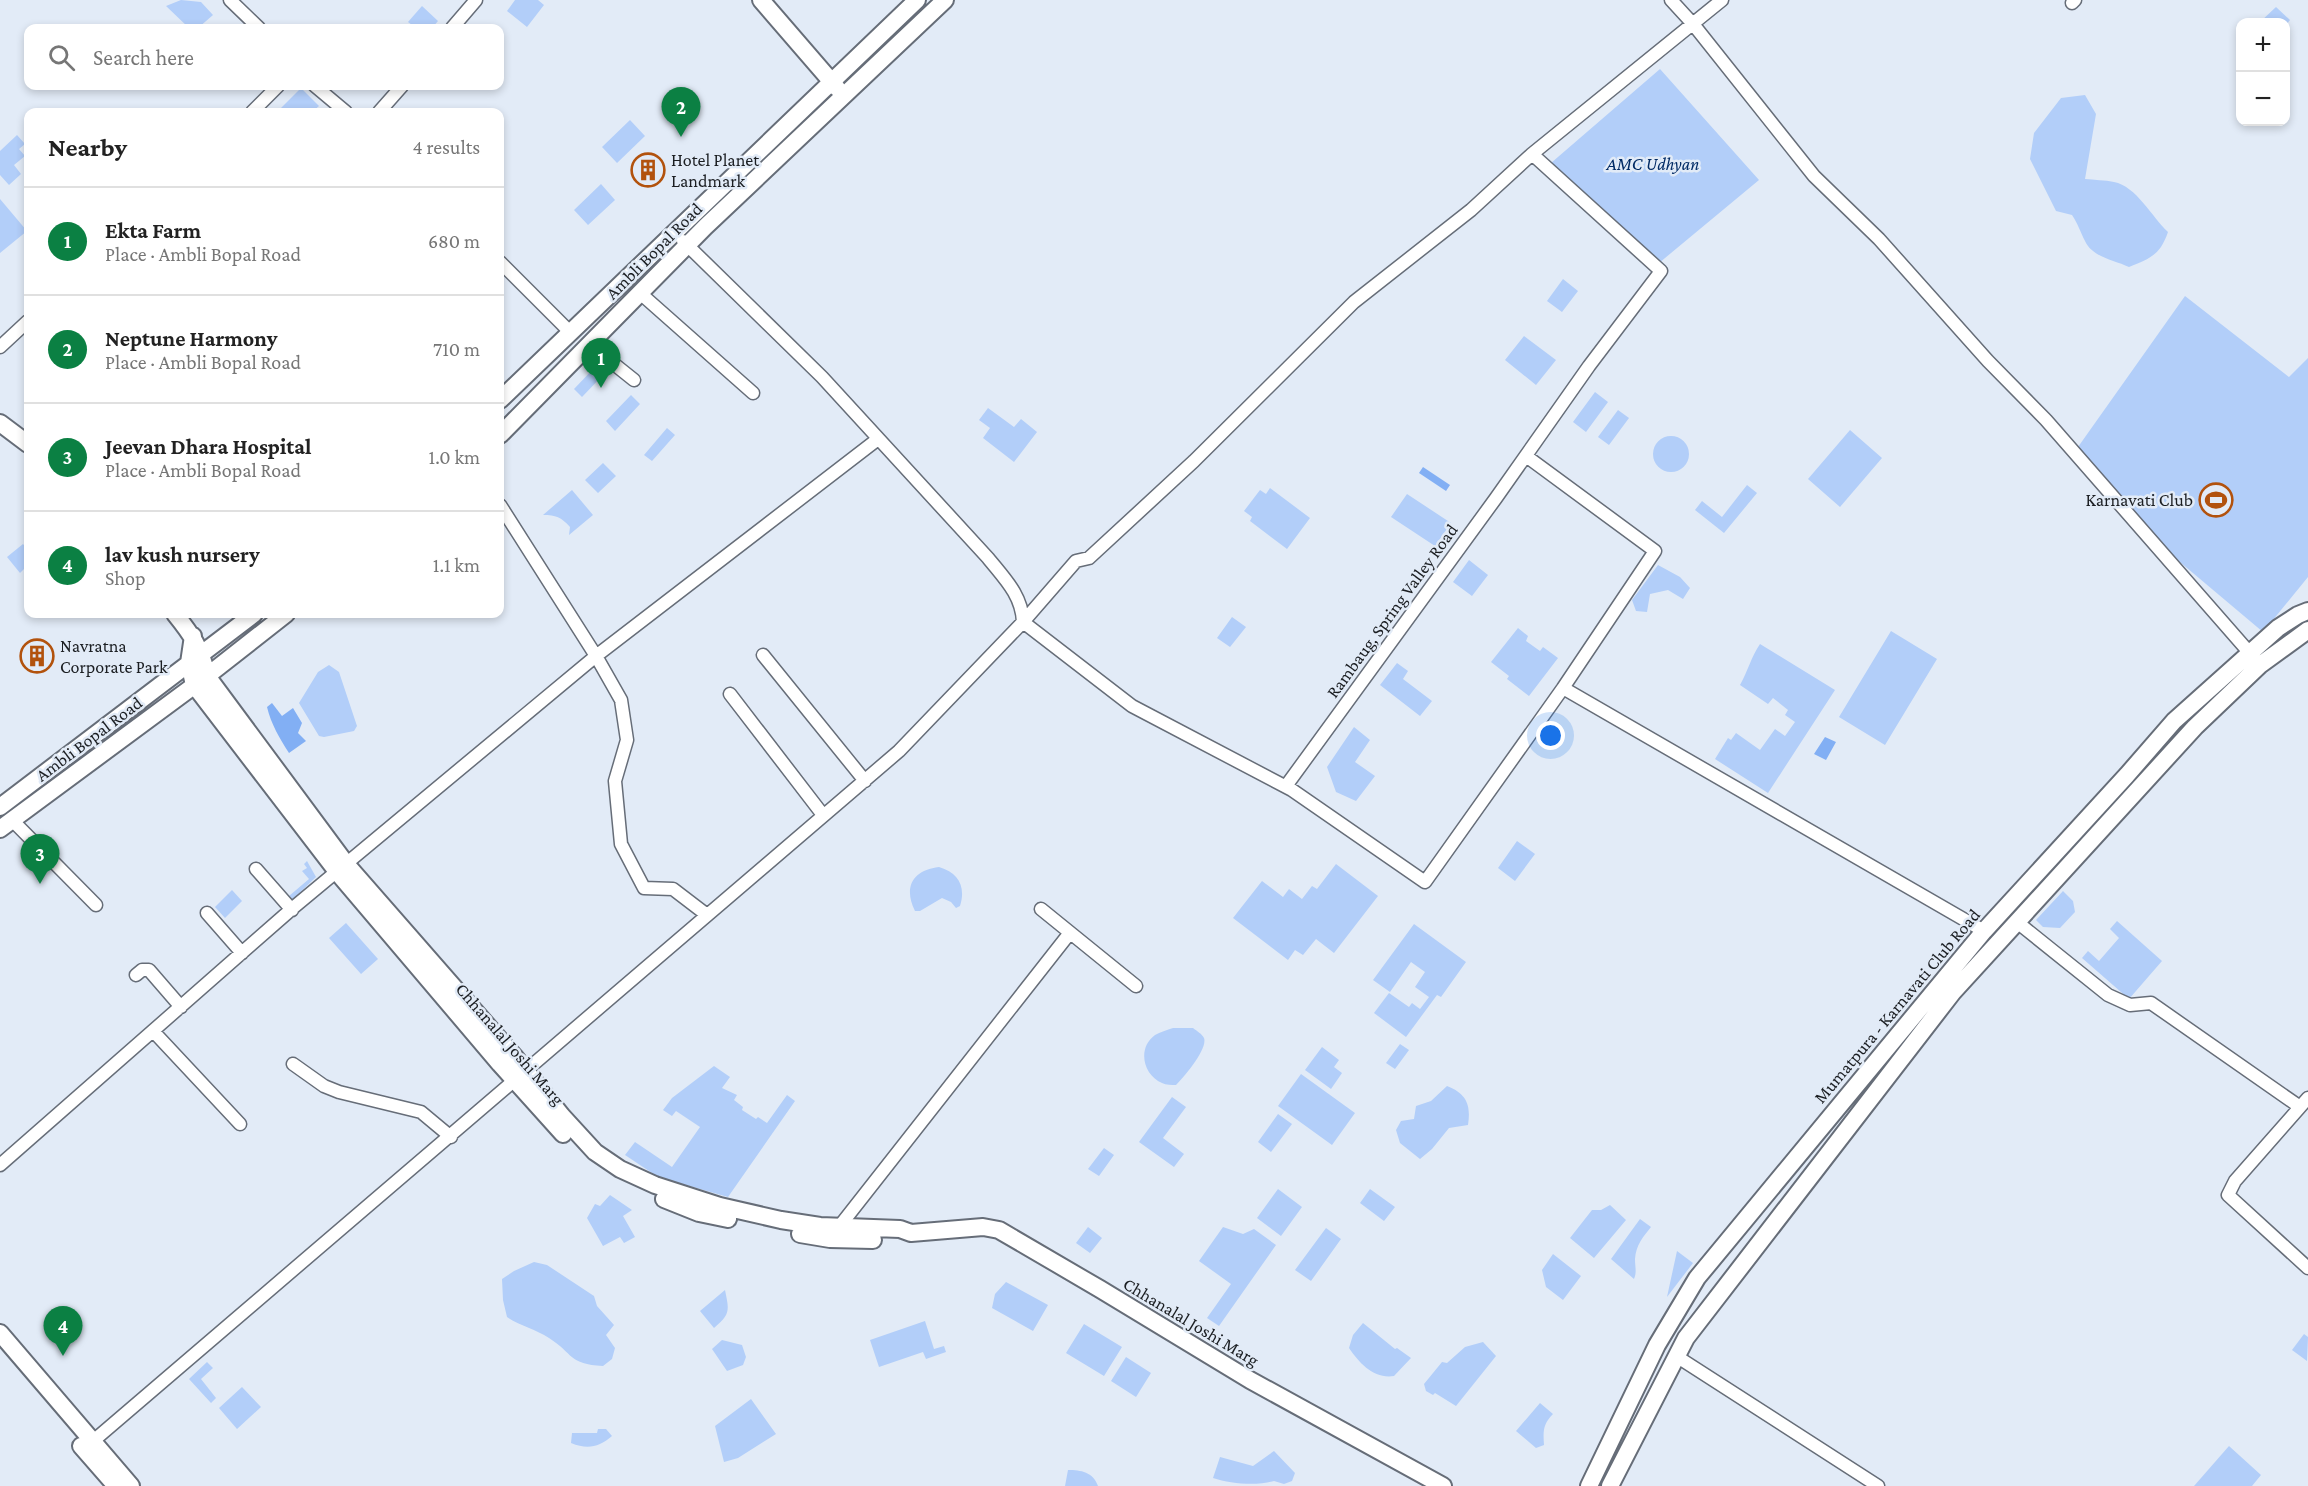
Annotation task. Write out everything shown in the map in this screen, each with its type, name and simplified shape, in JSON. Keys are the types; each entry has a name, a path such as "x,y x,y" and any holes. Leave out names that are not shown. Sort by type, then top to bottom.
{"street":[{"path":"230,0 255,24"},
{"path":"455,24 476,0"},
{"path":"761,0 844,95"},
{"name":"Ambli Bopal Road","path":"504,396 917,0"},
{"name":"Ambli Bopal Road","path":"504,431 687,245 945,0"},
{"path":"1671,0 1693,24 1814,176 1879,239 1988,361 2046,420 2255,659"},
{"path":"92,1442 899,752 1023,622 1076,561 1089,558 1194,461 1354,302 1471,210 1532,154 1722,0"},
{"path":"256,108 274,90"},
{"path":"320,90 341,108"},
{"path":"383,108 398,90"},
{"name":"Rambaug, Spring Valley Road","path":"1286,786 1589,366 1660,272 1532,154"},
{"path":"674,233 797,351 1007,580 1018,598 1023,622 1132,706 1286,786 1425,882 1563,688 1655,550 1526,456"},
{"path":"504,266 570,332"},
{"path":"640,293 753,393"},
{"path":"0,347 24,325"},
{"path":"589,344 634,380"},
{"path":"0,423 24,441"},
{"path":"0,1165 292,910 596,656 878,440"},
{"path":"504,511 596,656 621,700 627,740 615,781 621,844 644,888 673,889 707,915"},
{"name":"Mumatpura - Karnavati Club Road","path":"1610,1486 1686,1338 1953,992 2195,727 2255,659 2278,628 2308,611"},
{"path":"178,618 193,636 195,658 201,680"},
{"name":"Ambli Bopal Road","path":"0,807 249,618"},
{"name":"Ambli Bopal Road","path":"6,824 281,618"},
{"name":"Mumatpura - Karnavati Club Road","path":"1589,1486 1657,1346 1697,1278 1984,931 2174,721 2255,659 2308,630"},
{"path":"764,655 865,781"},
{"name":"Chhanalal Joshi Marg","path":"201,680 343,869 521,1077 567,1137 638,1190 699,1213 830,1239 900,1240 911,1233"},
{"path":"1563,688 1984,931"},
{"path":"730,694 823,815"},
{"path":"6,824 96,905"},
{"path":"256,869 292,910"},
{"path":"1041,909 1136,986"},
{"path":"207,913 242,953"},
{"path":"2017,922 2108,995 2130,1005 2151,1003 2304,1103 2235,1181 2229,1195 2308,1268"},
{"path":"839,1227 1069,934"},
{"path":"136,975 142,970 149,970 181,1007"},
{"path":"153,1031 240,1124"},
{"path":"293,1064 324,1086 339,1092 421,1112 451,1137"},
{"name":"Chhanalal Joshi Marg","path":"608,1168 720,1206 782,1220 839,1227 900,1229 911,1233 983,1227 1006,1233 1250,1380 1443,1486"},
{"path":"0,1333 92,1442 108,1478"},
{"path":"0,1348 108,1478 132,1486"},
{"path":"1676,1356 1878,1486"}],"green space":[{"path":"181,0 201,2 213,15 203,24 185,24 166,6"},
{"path":"515,0 538,0 544,5 527,27 507,11"},
{"path":"422,6 438,21 435,24 411,24 408,22"},
{"path":"2276,7 2288,18 2264,18"},
{"name":"AMC Udhyan","path":"1660,69 1759,180 1659,263 1551,163"},
{"path":"299,90 303,90 319,106 317,108 281,108"},
{"path":"2085,95 2096,114 2085,179 2114,182 2129,189 2168,232 2162,246 2154,255 2129,267 2098,254 2088,246 2072,215 2056,211 2030,159 2034,133 2061,98"},
{"path":"630,120 645,136 617,163 602,147"},
{"path":"17,135 24,143 19,149 24,157 14,165 21,174 9,185 0,175 0,151"},
{"path":"601,184 615,200 588,225 574,210"},
{"path":"0,199 24,227 24,233 0,253"},
{"path":"1563,279 1578,291 1562,312 1547,301"},
{"name":"Karnavati Club","path":"2185,296 2289,377 2308,358 2308,577 2263,632 2168,552 2078,447"},
{"path":"1524,336 1556,360 1536,385 1505,360"},
{"path":"596,366 604,374 582,397 574,389"},
{"path":"1595,392 1608,402 1586,432 1573,422"},
{"path":"631,395 640,404 615,431 606,421"},
{"path":"988,408 1014,427 1021,419 1037,432 1014,462 983,438 990,428 979,420"},
{"path":"1618,410 1629,418 1609,445 1598,437"},
{"path":"667,428 675,435 652,461 644,455"},
{"path":"1850,430 1882,458 1840,507 1808,479"},
{"path":"1671,436 1684,441 1689,454 1684,467 1671,472 1658,467 1653,454 1658,441"},
{"path":"603,463 616,476 598,493 585,480"},
{"path":"1747,485 1757,493 1724,533 1695,510 1702,501 1722,517"},
{"path":"1270,488 1310,518 1287,549 1250,521 1252,517 1244,511 1260,490 1266,494"},
{"path":"572,490 593,515 569,535 570,527 564,521 555,516 543,515"},
{"path":"1407,494 1451,523 1435,546 1391,517"},
{"path":"23,544 24,569 20,573 7,557"},
{"path":"1469,560 1488,575 1472,596 1453,582"},
{"path":"1658,565 1680,577 1690,588 1683,599 1668,590 1650,594 1647,612 1636,611 1632,600"},
{"path":"1232,617 1246,627 1230,647 1217,638"},
{"path":"1518,628 1528,636 1526,641 1540,651 1543,647 1558,658 1529,696 1507,679 1509,676 1491,662"},
{"path":"1891,631 1937,659 1885,745 1839,717"},
{"path":"1760,644 1835,690 1768,793 1715,759 1728,738 1731,740 1736,733 1760,750 1775,729 1785,736 1795,722 1785,715 1788,710 1773,698 1768,704 1740,685"},
{"path":"1397,663 1408,671 1403,679 1432,701 1420,716 1380,685"},
{"path":"329,665 339,672 357,726 354,731 324,737 319,736 299,703 318,672"},
{"path":"1354,727 1370,740 1355,762 1375,776 1356,801 1336,792 1327,767"},
{"path":"1517,841 1535,854 1515,881 1498,868"},
{"path":"307,861 316,877 292,900 289,896 309,879 302,871 307,868 304,864"},
{"path":"1336,864 1378,896 1334,953 1316,939 1303,955 1295,950 1288,960 1233,918 1262,881 1283,897 1289,889 1302,899 1312,886 1317,889"},
{"path":"939,867 952,873 959,882 962,893 960,906 956,908 951,902 942,898 920,911 915,911 910,894 913,881 923,872"},
{"path":"232,890 242,901 225,918 215,907"},
{"path":"2063,891 2073,901 2075,912 2060,928 2043,927 2036,920"},
{"path":"2117,921 2162,961 2129,999 2082,958 2088,951 2099,961 2119,938 2110,929"},
{"path":"346,923 378,959 361,974 329,938"},
{"path":"1414,924 1466,962 1441,997 1437,995 1406,1037 1374,1013 1389,993 1409,1007 1412,1003 1420,1009 1429,997 1415,987 1425,972 1411,962 1390,992 1373,980"},
{"path":"1173,1028 1193,1028 1204,1038 1202,1049 1194,1063 1176,1085 1162,1083 1150,1074 1144,1054 1149,1040"},
{"path":"1400,1044 1409,1050 1395,1069 1386,1063"},
{"path":"1322,1047 1339,1060 1334,1067 1342,1073 1331,1089 1305,1070"},
{"path":"714,1066 730,1077 722,1088 737,1095 734,1100 743,1107 742,1110 756,1119 758,1117 767,1123 787,1095 795,1101 728,1197 658,1177 625,1155 635,1142 672,1167 700,1127 676,1111 672,1116 663,1110 672,1098"},
{"path":"1301,1074 1355,1113 1332,1145 1278,1106"},
{"path":"1447,1086 1454,1089 1466,1101 1469,1112 1468,1125 1449,1128 1432,1149 1420,1159 1400,1143 1396,1130 1401,1121 1414,1119 1416,1106 1431,1101"},
{"path":"1172,1097 1186,1107 1163,1138 1184,1154 1174,1167 1139,1142"},
{"path":"1278,1114 1292,1124 1271,1152 1258,1142"},
{"path":"1104,1148 1114,1155 1099,1176 1088,1169"},
{"path":"1278,1189 1302,1207 1281,1236 1257,1218"},
{"path":"1370,1189 1395,1207 1384,1221 1360,1203"},
{"path":"610,1195 632,1210 623,1216 635,1237 624,1243 620,1237 603,1246 587,1218 595,1204 600,1206"},
{"path":"1610,1205 1626,1220 1594,1258 1570,1238 1592,1210 1601,1210"},
{"path":"1640,1219 1651,1227 1637,1250 1634,1279 1611,1259"},
{"path":"1088,1227 1102,1238 1090,1253 1076,1243"},
{"path":"1223,1227 1243,1234 1254,1229 1276,1245 1219,1326 1207,1318 1231,1284 1199,1261"},
{"path":"1326,1228 1341,1239 1311,1281 1295,1270"},
{"path":"1677,1251 1693,1263 1667,1297"},
{"path":"1553,1254 1581,1276 1563,1300 1546,1287 1542,1270"},
{"path":"534,1262 547,1265 594,1296 597,1306 614,1325 606,1335 615,1348 612,1359 603,1366 577,1360 544,1335 507,1317 502,1279"},
{"path":"1006,1282 1048,1305 1033,1331 992,1308 995,1294"},
{"path":"725,1290 726,1315 714,1328 700,1311"},
{"path":"925,1321 934,1349 944,1346 946,1352 926,1359 923,1352 879,1367 870,1340"},
{"path":"1363,1323 1395,1349 1397,1348 1411,1358 1394,1376 1374,1373 1358,1360 1349,1348 1353,1335"},
{"path":"1084,1324 1122,1347 1104,1376 1066,1353"},
{"path":"2304,1334 2308,1337 2307,1361 2292,1350"},
{"path":"722,1340 742,1345 746,1357 743,1365 727,1371 712,1349"},
{"path":"1483,1342 1496,1356 1456,1406 1435,1393 1433,1395 1426,1391 1424,1384 1442,1362 1447,1363 1465,1347"},
{"path":"1126,1357 1151,1373 1136,1397 1111,1381"},
{"path":"207,1362 213,1368 201,1379 216,1398 211,1403 189,1379"},
{"path":"242,1387 261,1407 237,1429 219,1408"},
{"path":"751,1399 776,1434 738,1458 724,1462 715,1426"},
{"path":"1540,1403 1553,1414 1544,1428 1544,1445 1536,1448 1516,1431"},
{"path":"598,1429 606,1429 612,1436 593,1446 571,1443 572,1433 597,1433"},
{"path":"2229,1446 2261,1475 2252,1486 2194,1486"},
{"path":"1274,1451 1295,1473 1292,1481 1284,1484 1274,1481 1244,1484 1213,1478 1220,1457 1253,1466"},
{"path":"1068,1470 1086,1473 1096,1481 1098,1486 1065,1486"}],"shaded area":[{"path":"1423,467 1450,485 1446,491 1419,473"},
{"path":"272,703 282,716 293,708 302,723 298,733 306,741 289,753 269,713 267,707"},
{"path":"1825,737 1836,742 1826,760 1814,754"}],"place":[{"name":"Neptune Harmony","path":"681,137"},
{"name":"Hotel Planet Landmark","path":"648,170"},
{"name":"Ekta Farm","path":"601,388"},
{"name":"Karnavati Club","path":"2216,500"},
{"name":"Navratna Corporate Park","path":"37,656"},
{"name":"Jeevan Dhara Hospital","path":"40,884"},
{"name":"lav kush nursery","path":"63,1356"}]}
